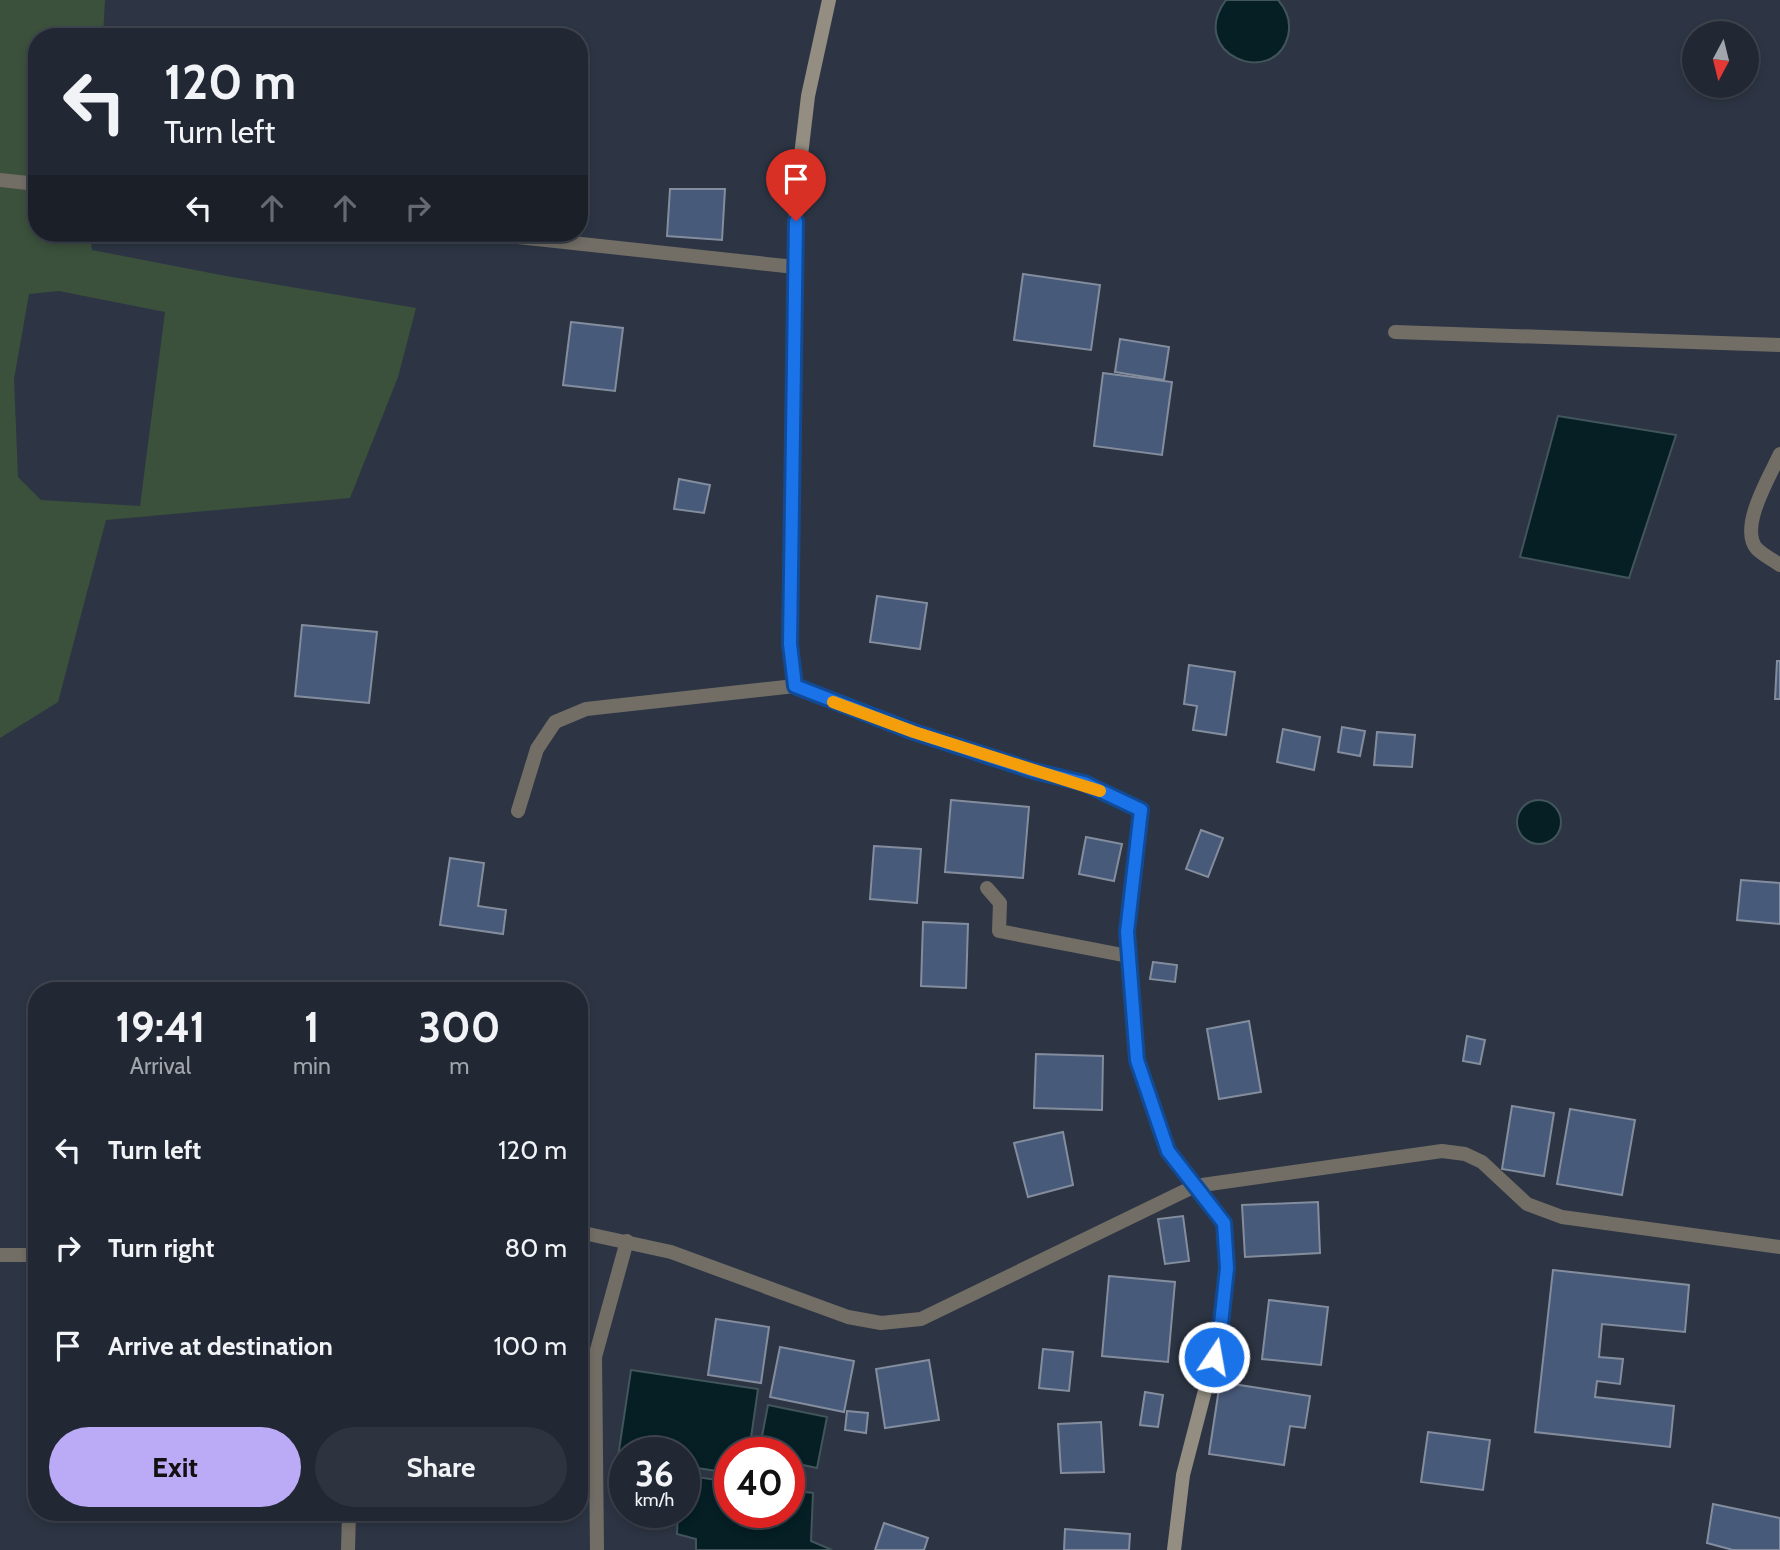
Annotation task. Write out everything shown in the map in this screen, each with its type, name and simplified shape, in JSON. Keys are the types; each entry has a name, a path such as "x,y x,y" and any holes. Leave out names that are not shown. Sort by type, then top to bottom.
{"street":[{"path":"795,686 790,644 796,198 808,96 829,0"},
{"path":"0,180 28,183"},
{"path":"564,242 795,267"},
{"path":"1395,332 1780,345"},
{"path":"1780,454 1758,503 1750,530 1758,550 1780,565"},
{"path":"518,811 537,749 555,722 586,709 795,686 914,732 1034,771 1084,783 1141,810 1127,932 1137,1060 1168,1151 1224,1223 1227,1268 1220,1333 1183,1475 1174,1550"},
{"path":"987,888 1000,904 999,931 1128,956"},
{"path":"588,1234 671,1252 848,1317 881,1323 921,1319 1195,1186 1442,1151 1465,1154 1482,1162 1527,1204 1563,1217 1780,1247"},
{"path":"597,1550 594,1357 627,1241"},
{"path":"0,1255 28,1255"},
{"path":"348,1550 349,1521"}],"shaded area":[{"path":"0,0 105,0 103,28 28,28 28,242 91,242 92,250 416,308 398,377 350,498 106,520 58,702 0,738","holes":["59,291 165,312 140,506 41,500 18,477 14,379 29,294"]},
{"path":"1226,0 1278,0 1289,22 1288,36 1280,52 1267,60 1252,62 1237,58 1224,49 1217,36 1217,19"},
{"path":"1558,416 1676,435 1629,578 1520,557"},
{"path":"1539,800 1555,806 1561,822 1555,838 1539,844 1523,838 1517,822 1523,806"},
{"path":"631,1370 758,1389 751,1437 714,1437 714,1471 700,1468 700,1437 621,1437"},
{"path":"768,1405 827,1417 817,1468 805,1465 805,1437 762,1437"},
{"path":"700,1477 714,1480 714,1528 805,1528 805,1492 813,1493 811,1541 832,1550 696,1550 696,1539 677,1534 677,1528 700,1528"}],"building":[{"path":"670,189 725,189 722,240 667,236"},
{"path":"1023,274 1100,285 1091,350 1014,340"},
{"path":"571,322 623,328 615,391 563,385"},
{"path":"1120,339 1169,347 1164,380 1115,372"},
{"path":"1103,373 1172,382 1162,455 1094,446"},
{"path":"679,479 710,485 704,513 674,509"},
{"path":"877,596 927,603 920,649 870,642"},
{"path":"302,625 377,632 369,703 295,696"},
{"path":"1777,661 1780,661 1780,699 1775,699"},
{"path":"1189,665 1235,672 1226,735 1193,730 1197,706 1184,704"},
{"path":"1342,727 1365,731 1360,756 1338,752"},
{"path":"1283,729 1320,737 1314,770 1277,762"},
{"path":"1377,732 1415,735 1412,767 1374,765"},
{"path":"951,800 1029,807 1023,878 945,872"},
{"path":"1201,830 1223,838 1208,877 1186,869"},
{"path":"1086,837 1122,844 1114,881 1079,874"},
{"path":"874,846 921,849 917,903 870,899"},
{"path":"450,858 484,863 478,906 506,910 503,934 440,925"},
{"path":"1741,880 1780,883 1780,924 1737,920"},
{"path":"923,922 968,924 966,988 921,986"},
{"path":"1153,962 1177,965 1175,982 1150,979"},
{"path":"1249,1021 1261,1092 1219,1099 1207,1029"},
{"path":"1467,1036 1485,1040 1480,1064 1463,1061"},
{"path":"1036,1054 1103,1056 1102,1110 1034,1108"},
{"path":"1512,1106 1554,1113 1544,1176 1502,1169"},
{"path":"1570,1109 1635,1120 1622,1195 1557,1184"},
{"path":"1063,1132 1073,1185 1028,1197 1014,1143"},
{"path":"1318,1202 1320,1253 1245,1257 1242,1205"},
{"path":"1183,1216 1189,1261 1165,1264 1158,1219"},
{"path":"1553,1270 1689,1285 1685,1332 1602,1324 1599,1357 1623,1359 1620,1384 1597,1381 1595,1397 1674,1406 1670,1447 1535,1432"},
{"path":"1109,1276 1175,1282 1168,1362 1102,1356"},
{"path":"1269,1300 1328,1307 1321,1365 1262,1359"},
{"path":"716,1319 769,1327 761,1383 708,1375"},
{"path":"780,1347 854,1361 844,1412 770,1397"},
{"path":"1043,1349 1073,1352 1069,1391 1039,1388"},
{"path":"929,1360 939,1420 885,1428 876,1369"},
{"path":"1220,1382 1310,1396 1305,1428 1290,1426 1284,1465 1209,1454"},
{"path":"1145,1392 1163,1395 1158,1427 1140,1425"},
{"path":"847,1411 868,1413 866,1433 845,1430"},
{"path":"1101,1422 1104,1472 1061,1473 1058,1424"},
{"path":"1428,1432 1490,1440 1483,1490 1421,1482"},
{"path":"1713,1504 1780,1518 1780,1550 1733,1550 1707,1543"},
{"path":"884,1523 928,1538 924,1550 875,1550"},
{"path":"1065,1529 1130,1534 1129,1550 1064,1550"}],"slow traffic":[{"path":"833,702 914,732 1034,771 1084,783 1100,791"}],"route":[{"path":"796,221 790,644 795,686 914,732 1034,771 1084,783 1141,810 1127,932 1137,1060 1168,1151 1224,1223 1227,1268 1220,1333 1214,1357"}]}
